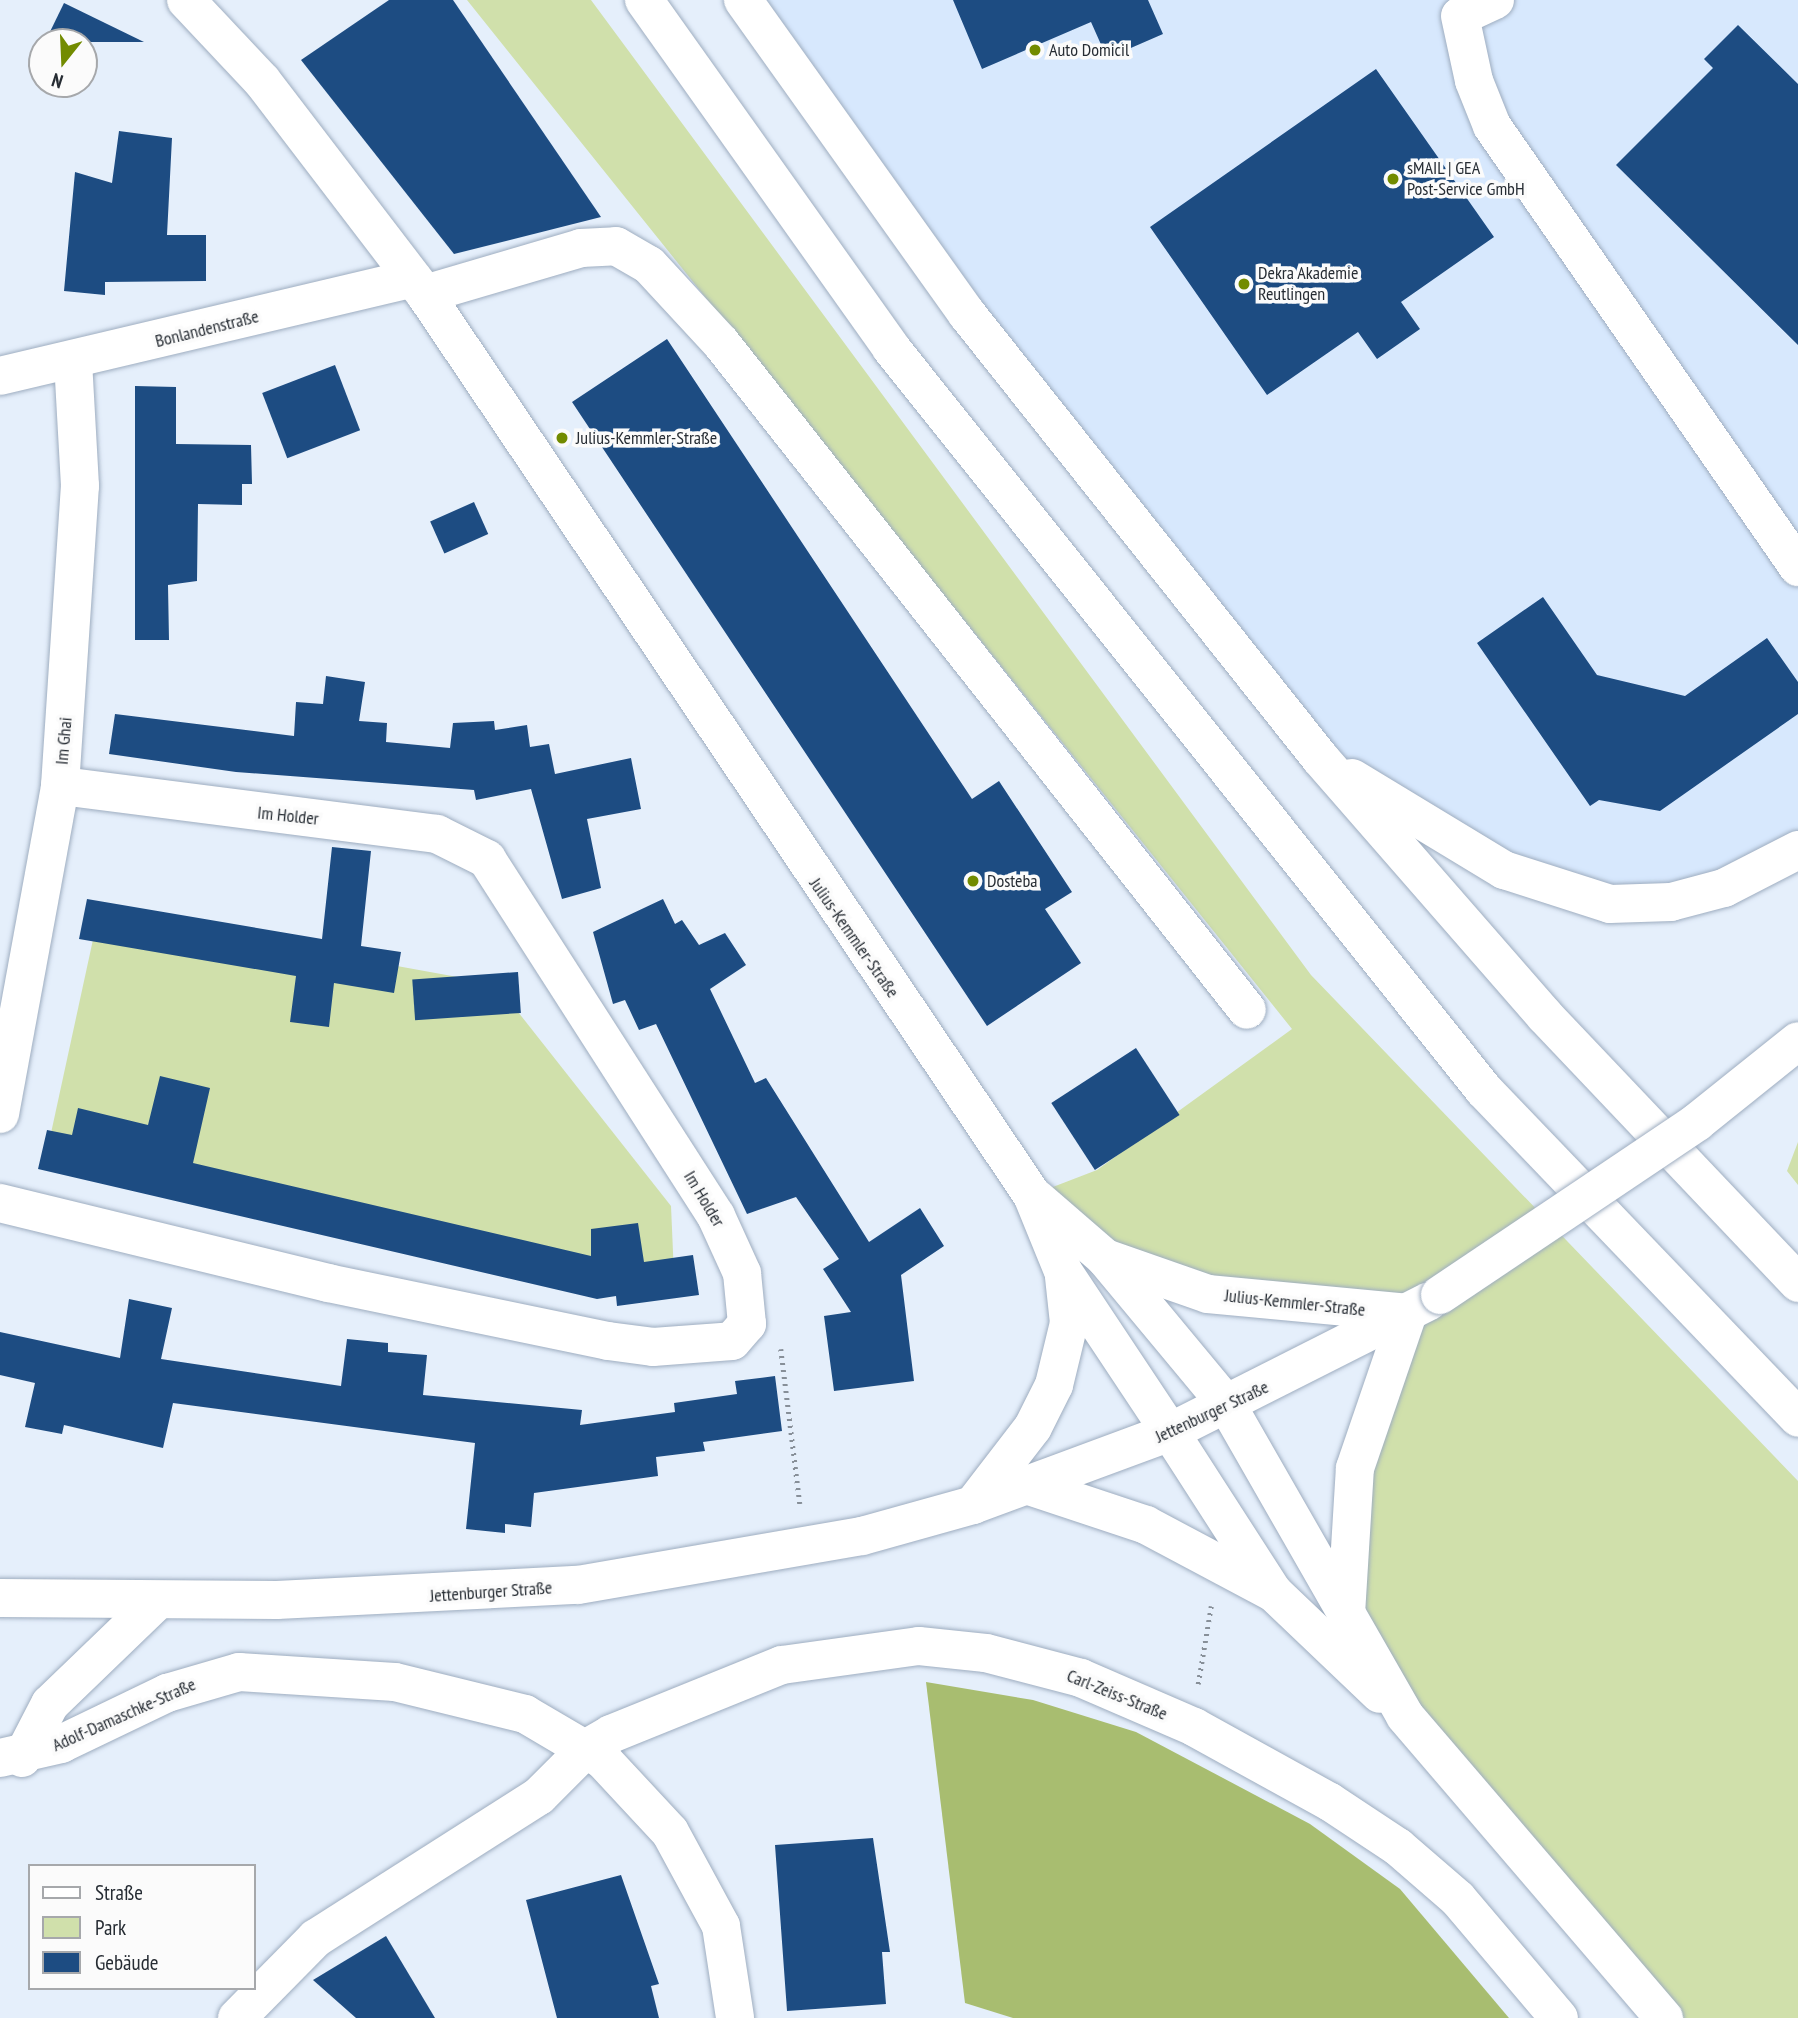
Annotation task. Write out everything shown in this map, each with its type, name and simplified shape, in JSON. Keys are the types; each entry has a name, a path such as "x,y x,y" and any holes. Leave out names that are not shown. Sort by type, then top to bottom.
{"main road":[{"name":"Julius-Kemmler-Straße","path":"186,0 262,81 419,286 1032,1195 1063,1271 1274,1593"},
{"path":"644,0 891,348 1484,1090 1798,1418"},
{"path":"743,0 967,314 1320,758 1545,1016 1798,1283"},
{"path":"1495,0 1460,16 1474,81 1492,126 1798,567"},
{"name":"Bonlandenstraße","path":"0,376 419,286 581,248 616,246 649,265 721,342 1247,1010"},
{"name":"Im Ghai","path":"0,1114 60,786 80,486 73,362"},
{"path":"1320,758 1504,870 1610,904 1671,902 1724,888 1798,850"},
{"name":"Im Holder","path":"60,786 437,834 487,859 716,1216 743,1273 747,1324"},
{"name":"Jettenburger Straße","path":"0,1598 158,1601 511,1591 806,1551 974,1505 1170,1432 1424,1304 1697,1122 1798,1041"},
{"name":"Julius-Kemmler-Straße","path":"1032,1195 1105,1258 1227,1405 1405,1716"},
{"path":"0,1203 65,1221 608,1341 653,1347 732,1341 747,1324"},
{"name":"Julius-Kemmler-Straße","path":"1105,1258 1208,1294 1424,1304"},
{"path":"974,1505 1033,1427 1054,1385 1069,1323 1063,1271"},
{"path":"1346,1614 1355,1468 1424,1304"},
{"path":"1029,1486 1118,1514 1221,1563 1274,1593 1405,1716 1664,2018"},
{"path":"11,1758 50,1704 158,1601"},
{"name":"Carl-Zeiss-Straße","path":"236,2018 316,1938 539,1796 587,1748 682,1701 782,1665 919,1646 1022,1661 1194,1727 1398,1847 1458,1899 1559,2018"},
{"name":"Adolf-Damaschke-Straße","path":"11,1758 202,1680 275,1671 384,1680 487,1702 587,1748 642,1797 692,1866 721,1926 735,2018"}],"path":[{"path":"747,1324 780,1339 806,1551"},
{"path":"1194,1727 1203,1636 1221,1563"}],"shaded area":[{"path":"743,0 1798,0 1798,850 1610,904 1320,758"}],"green space":[{"path":"467,0 591,0 1311,975 1798,1481 1798,2018 1664,2018 1346,1614 1350,1500 1407,1314 1208,1294 1032,1195 1097,1170 1292,1029"},
{"path":"99,912 496,984 671,1206 674,1275 48,1147"},
{"path":"1798,1142 1798,1185 1787,1171"},
{"path":"926,1682 1033,1700 1136,1732 1310,1824 1400,1889 1509,2018 1013,2018 965,2003"}],"building":[{"path":"389,0 453,0 601,217 454,254 301,60"},
{"path":"953,0 1148,0 1163,34 1117,54 1103,49 1091,22 982,69"},
{"path":"64,3 144,42 98,42 98,28 52,28"},
{"path":"1738,25 1798,84 1798,345 1616,165 1713,68 1704,59"},
{"path":"1376,69 1494,237 1401,302 1420,329 1377,359 1358,332 1267,395 1150,227"},
{"path":"119,131 172,138 167,235 206,235 206,281 105,282 105,295 64,291 75,172 112,183"},
{"path":"667,339 972,799 999,781 1072,892 1045,909 1081,963 987,1026 572,402"},
{"path":"335,365 360,430 287,458 262,393"},
{"path":"135,386 176,387 176,444 251,445 252,484 242,484 242,505 198,504 197,581 168,585 169,640 135,640"},
{"path":"474,502 488,534 444,553 430,522"},
{"path":"1543,597 1597,675 1685,696 1767,638 1798,682 1798,714 1660,811 1599,800 1590,806 1477,643"},
{"path":"326,676 365,682 359,721 387,723 386,742 450,748 453,723 494,721 495,730 527,725 530,747 549,744 555,774 631,758 641,809 587,819 601,888 562,899 531,789 476,800 474,790 236,772 109,754 115,714 294,736 296,702 323,704"},
{"path":"332,847 371,851 361,946 401,952 394,993 334,983 329,1027 290,1022 296,976 79,939 87,899 322,939"},
{"path":"663,899 675,924 682,920 699,945 725,933 746,965 710,989 755,1083 766,1078 869,1242 920,1208 944,1246 901,1275 914,1381 834,1391 824,1316 851,1312 823,1269 839,1259 796,1197 747,1214 656,1024 639,1030 625,1000 613,1004 593,932"},
{"path":"518,972 521,1013 415,1020 412,979"},
{"path":"1136,1048 1180,1115 1095,1170 1051,1103"},
{"path":"160,1076 210,1088 193,1163 591,1256 591,1229 638,1223 644,1262 693,1255 699,1295 617,1306 616,1296 597,1299 38,1169 47,1130 72,1135 78,1108 148,1125"},
{"path":"129,1299 172,1308 161,1359 341,1386 347,1339 388,1343 388,1352 427,1355 423,1395 582,1410 580,1425 675,1412 674,1403 737,1394 735,1381 775,1376 782,1431 703,1442 705,1451 656,1457 658,1476 534,1493 531,1527 505,1524 505,1533 466,1529 475,1443 173,1403 163,1448 64,1425 62,1434 25,1427 35,1383 0,1375 0,1332 120,1358"},
{"path":"873,1838 890,1952 882,1952 886,2004 787,2011 775,1845"},
{"path":"621,1875 659,1984 651,1986 659,2018 557,2018 526,1900"},
{"path":"386,1936 435,2018 356,2018 313,1980"}],"place":[{"name":"Auto Domicil","path":"1035,50"},
{"name":"sMAIL | GEA Post-Service GmbH","path":"1393,179"},
{"name":"Dekra Akademie Reutlingen","path":"1244,284"},
{"name":"Julius-Kemmler-Straße","path":"562,438"},
{"name":"Dosteba","path":"973,881"}]}
